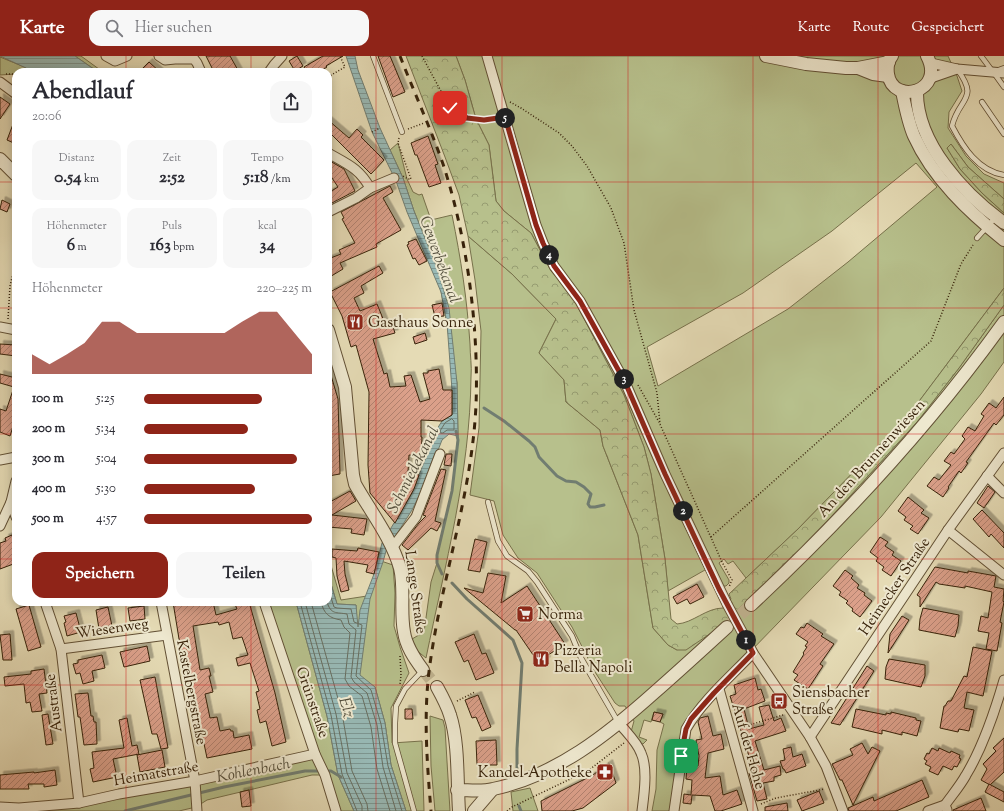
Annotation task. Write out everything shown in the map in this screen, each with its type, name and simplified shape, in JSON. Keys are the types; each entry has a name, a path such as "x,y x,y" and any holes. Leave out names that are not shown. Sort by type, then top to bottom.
{"street":[{"path":"106,56 115,61 127,56"},
{"path":"159,56 165,60 194,59 199,68"},
{"path":"272,68 282,56"},
{"path":"487,56 536,225 543,243 554,266 580,301 625,382 665,474 727,604 753,653 810,737 826,766 843,811"},
{"path":"766,56 806,64 858,68 873,74 888,76"},
{"path":"858,68 890,59"},
{"path":"890,59 887,68 888,76 892,83 902,91 909,92 917,91 928,83 931,78 932,71 929,59"},
{"path":"929,59 957,69 1004,73"},
{"path":"931,78 957,69"},
{"path":"1,79 12,90"},
{"path":"902,91 906,112 914,135 925,156 954,193 987,227 1004,240"},
{"path":"917,91 917,100 924,126 933,148 963,186 1000,220"},
{"path":"332,156 356,169 364,177 370,188"},
{"path":"0,159 12,171"},
{"path":"332,210 356,198 370,188 398,177"},
{"name":"An den Brunnenwiesen","path":"751,605 790,569 862,494 907,444 958,382 1004,322"},
{"path":"332,343 345,387 355,484 392,548"},
{"name":"Heimecker Straße","path":"810,737 948,530 1004,453"},
{"name":"Lange Straße","path":"423,670 408,647 404,634 400,568 392,548 416,517 440,454"},
{"path":"0,460 12,458"},
{"path":"987,476 1004,494"},
{"path":"0,526 12,498"},
{"path":"948,530 1004,575"},
{"name":"Austraße","path":"46,606 61,649 79,803"},
{"name":"Kastelbergstraße","path":"162,606 195,783 196,809"},
{"name":"Grünstraße","path":"265,606 316,754 325,775 336,811"},
{"path":"457,790 492,790 538,775 564,762 619,723 727,627"},
{"name":"Wiesenweg","path":"61,649 167,635"},
{"path":"674,811 686,729 691,719 753,653"},
{"path":"928,811 946,808 966,775 980,747 1004,680"},
{"path":"437,687 447,705 452,721 459,811"},
{"name":"Auf der Hohe","path":"719,689 729,730 752,809"},
{"path":"619,723 641,752 643,758 645,774 642,811"},
{"name":"Heimatstraße","path":"0,807 20,808 79,803 119,794 195,783 316,754"},
{"path":"474,811 492,790"}],"lane":[{"path":"373,56 402,132"},
{"path":"981,56 1004,87"},
{"path":"993,72 1004,68"},
{"path":"957,69 966,81 969,90 966,99 955,115 952,126 969,152 983,167 995,174 1004,175"},
{"path":"982,102 1004,134"},
{"path":"977,238 987,227 1000,220"},
{"path":"488,502 498,541 507,556 528,571 537,582 572,636 581,658 619,723"},
{"path":"414,811 395,743 396,706 405,690 423,670"}],"path":[{"path":"332,75 345,68 340,56"},
{"path":"422,56 450,108 467,118 484,120 505,117"},
{"path":"1,79 12,75"},
{"path":"499,96 559,132 587,166 611,208 624,243 634,310 657,393 660,425"},
{"path":"398,177 408,180 411,179 398,140 402,132 424,123"},
{"path":"372,132 380,128"},
{"path":"711,537 931,341 961,264 977,238"},
{"path":"8,329 10,286 12,278"},
{"path":"398,702 401,675 400,654"},
{"path":"456,702 475,692"},
{"path":"729,730 794,712"},
{"path":"507,811 512,807 589,770 630,738"},
{"path":"752,809 776,798 834,787"}],"green space":[{"path":"75,56 81,56 98,68 92,68"},
{"path":"406,56 456,56 465,80 476,119 489,145 496,201 504,211 531,233 551,271 570,292 624,395 644,447 651,474 665,559 671,619 677,624 689,621 711,610 723,608 731,599 729,594 798,529 908,416 1004,288 1004,305 959,368 917,422 811,539 720,627 686,650 677,650 668,645 653,628 638,535 603,446 600,430 566,402 564,380 539,353 556,319 512,274 468,236 459,195"},
{"path":"456,56 948,56 962,91 949,112 948,128 966,156 984,174 1004,183 1004,199 968,167 951,144 947,148 960,169 982,193 1004,213 1004,288 908,416 798,529 746,578 733,561 728,564 724,559 719,563 729,580 729,583 726,586 723,586 712,566 668,591 665,559 651,474 644,447 624,395 570,292 551,271 531,233 504,211 496,201 489,145 476,119 465,80","holes":["916,163 937,187 848,262 788,309 658,386 647,347 743,293 832,231"]},
{"path":"0,57 27,68 12,68 12,74 0,75"},
{"path":"398,143 407,179 413,192 419,195 422,194 431,220 452,215 461,263 469,327 471,373 470,413 466,448 455,519 426,658 416,650 412,639 424,632 431,582 437,563 437,555 452,491 458,436 457,383 437,268 414,211 403,178 390,150"},
{"path":"951,144 968,167 1004,199 1004,213 982,193 960,169 947,148"},
{"path":"468,236 512,274 556,319 539,353 564,380 566,402 600,430 603,446 638,535 653,628 668,645 677,650 811,539 917,422 959,368 1004,305 1004,362 981,394 881,517 688,717 671,811 652,811 656,789 657,750 664,724 660,722 663,714 654,712 651,722 644,720 639,737 647,740 643,744 639,743 631,732 634,721 625,706 619,706 615,703 595,672 572,627 537,573 518,558 503,535 494,501 470,495 479,428 481,331"},
{"path":"381,561 393,565 395,593 394,626 409,673 391,708 392,743 422,741 424,811 406,811 391,765 385,723 375,687 356,676 356,605 337,604 332,587 332,569 341,600 367,596"},
{"path":"265,606 297,606 327,716 338,775 354,811 336,811 325,775 312,775 207,800 196,807 179,811 0,811 79,803 315,754"},
{"path":"430,716 443,720 445,728 450,811 435,811 431,766"},
{"path":"530,788 538,811 513,811 511,792"}],"water":[{"path":"0,56 75,56 92,68 26,68"},
{"name":"Elz","path":"346,56 355,56 358,70 380,128 403,178 414,211 437,268 449,308 457,383 458,436 449,434 442,440 424,486 412,510 386,551 370,599 360,675 375,687 385,723 391,765 406,811 354,811 338,775 327,716 297,606 332,606 332,587 337,604 356,605 358,627 360,610 374,574 382,543 412,493 437,429 442,421 452,415 452,390 447,323 441,292 407,212 396,181 372,132"}],"building":[{"path":"206,56 230,56 237,68 212,68"},
{"path":"297,56 303,66 300,68 293,68 289,61"},
{"path":"323,56 343,56 326,66 327,67 325,68 304,67"},
{"path":"378,56 390,56 405,92 393,97"},
{"path":"149,62 156,68 143,68"},
{"path":"0,97 10,104 0,119"},
{"path":"332,123 349,138 357,129 363,135 361,137 384,160 371,174 332,135"},
{"path":"12,127 12,142 7,140"},
{"path":"428,136 438,164 435,165 441,183 429,187 411,143"},
{"path":"332,162 344,169 355,191 332,203 332,191 338,187 332,178"},
{"path":"390,186 393,192 383,198 401,230 376,244 377,247 340,263 343,269 332,276 332,257 341,254 339,250 355,243 342,219 344,218 341,212"},
{"path":"2,200 10,204 7,212 0,209"},
{"path":"416,239 427,261 419,265 415,258 413,259 407,245 409,244 408,242"},
{"path":"379,266 383,273 361,286 364,293 354,298 360,311 377,304 386,326 392,324 395,333 373,339 384,374 387,373 390,387 406,386 404,376 411,375 420,402 430,399 423,373 428,373 428,371 439,369 443,390 452,390 452,415 442,421 421,420 421,456 409,455 408,472 419,475 414,489 395,523 370,493 368,465 369,392 356,345 351,347 342,316 332,296 332,291"},
{"path":"442,303 444,316 435,317 432,305"},
{"path":"425,333 427,340 415,344 413,337"},
{"path":"0,344 12,345 12,356 0,354"},
{"path":"0,374 12,377 12,386 0,383"},
{"path":"332,379 338,399 340,474 332,475"},
{"path":"12,393 12,430 10,436 0,432 0,409 6,411"},
{"path":"1004,397 1004,415 996,425 994,423 966,462 968,463 961,473 959,471 943,497 927,486 934,477 939,480 951,465 944,461 951,452 954,454 965,439 962,436 968,427 975,431 984,416 981,414 989,403 996,408"},
{"path":"446,454 452,454 451,466 444,465"},
{"path":"441,469 446,470 435,521 441,523 437,531 431,528 408,550 402,545 426,516 423,515"},
{"path":"988,486 995,492 984,508 977,503"},
{"path":"350,491 356,501 332,515 332,501"},
{"path":"908,497 924,510 921,513 929,518 918,534 910,529 913,526 904,520 906,517 898,511"},
{"path":"982,510 1004,533 1004,548 991,534 989,537 973,519"},
{"path":"332,515 367,519 364,535 351,533 352,529 332,527"},
{"path":"12,535 12,564 0,569 0,543 6,541 5,538"},
{"path":"880,537 888,542 885,546 894,552 892,555 901,561 891,576 882,570 884,567 876,561 878,558 870,552"},
{"path":"475,539 487,542 480,572 468,570"},
{"path":"358,548 379,552 374,574 366,572 368,565 344,561 345,574 349,590 341,592 337,576 336,558 332,557 332,549 357,551"},
{"path":"935,567 996,576 994,587 1004,589 1004,602 1000,622 1002,623 997,651 986,649 989,633 978,631 981,616 988,618 992,592 965,586 965,588 939,584 936,582 920,607 920,597 917,595"},
{"path":"845,570 853,576 851,578 859,585 857,588 865,593 864,595 872,601 860,617 852,611 853,609 846,603 848,601 839,595 841,592 833,586"},
{"path":"488,573 506,576 501,603 527,586 565,644 545,657 547,660 540,665 516,630 464,588 483,593"},
{"path":"697,584 704,597 690,604 687,599 677,604 673,597"},
{"path":"29,606 41,647 28,651 16,609"},
{"path":"144,606 145,619 130,621 128,608"},
{"path":"174,606 214,606 216,615 237,609 236,606 250,606 275,693 286,742 272,746 266,721 260,723 257,710 260,709 256,692 259,691 250,663 238,666 236,658 248,655 242,637 233,639 229,622 219,625 218,622 193,626 200,670 209,668 211,676 209,676 213,692 205,694 210,718 217,717 220,731 230,729 233,731 234,738 249,735 252,749 207,758 202,734 197,735"},
{"path":"108,607 112,626 99,629 96,610"},
{"path":"923,608 959,615 955,637 919,630"},
{"path":"76,613 81,632 67,636 64,616"},
{"path":"902,616 909,620 888,653 890,634"},
{"path":"807,623 823,634 821,636 834,644 820,664 823,666 808,689 794,680 798,675 793,672 804,654 803,653 807,647 805,646 808,642 796,634 801,627 804,628"},
{"path":"10,634 12,660 3,660 0,635"},
{"path":"474,634 482,654 486,653 494,673 476,680 468,660 464,662 455,642"},
{"path":"147,646 150,661 124,667 120,652"},
{"path":"973,647 992,651 983,696 967,692 964,708 974,710 969,731 959,729 958,732 940,728 944,706 948,701 951,701 964,676 967,677"},
{"path":"102,655 105,668 92,671 94,681 83,684 80,673 76,674 73,664 78,663 78,660"},
{"path":"889,659 925,665 925,676 921,687 885,679 886,667"},
{"path":"867,666 874,671 840,725 831,723"},
{"path":"44,669 47,693 39,694 42,711 32,712 30,702 26,703 24,684 5,686 4,677 31,674 31,671"},
{"path":"155,677 168,748 161,749 157,734 152,734 140,680"},
{"path":"755,678 758,690 761,689 765,701 744,709 749,729 764,725 759,707 769,705 774,721 781,718 786,731 755,741 764,770 780,766 781,775 774,777 774,781 763,783 767,799 757,801 749,773 754,772 730,696 736,694 734,685"},
{"path":"88,693 91,716 93,716 94,722 96,722 97,744 84,745 75,694"},
{"path":"478,695 491,727 482,731 476,717 472,718 465,700"},
{"path":"405,709 412,709 413,719 405,719"},
{"path":"856,709 886,715 886,713 891,714 891,712 916,718 916,720 921,721 917,736 902,732 902,735 882,730 882,734 852,727"},
{"path":"654,712 663,714 660,722 652,720"},
{"path":"48,714 53,744 46,745 42,715"},
{"path":"708,716 713,736 721,734 724,749 708,753 705,778 720,776 723,795 737,790 742,804 721,811 715,811 710,796 692,795 691,804 683,803 684,794 691,795 692,780 686,779 687,765 698,766 699,756 696,740 702,739 698,722 700,718"},
{"path":"127,718 132,746 137,745 139,754 113,759 117,777 93,782 90,769 94,768 92,752 124,748 119,720"},
{"path":"1004,738 1004,772 990,785 981,780 987,769 983,764 996,751 993,748"},
{"path":"496,740 497,765 477,765 476,741"},
{"path":"862,743 868,754 872,747 880,751 853,805 842,780 840,780 832,764 853,755 850,749"},
{"path":"791,747 793,757 802,754 806,766 786,773 780,761 785,760 783,749"},
{"path":"932,748 938,751 939,748 950,753 951,751 960,755 959,758 961,759 957,767 954,766 952,770 943,766 938,775 929,771 931,767 925,764 927,761 924,759"},
{"path":"162,750 165,767 140,772 137,755"},
{"path":"609,763 616,783 583,808 572,811 542,811 541,801 593,775"},
{"path":"55,770 57,785 44,787 44,784 28,784 29,789 0,789 0,775"},
{"path":"922,780 929,797 896,811 849,811 848,808 873,797 874,801"},
{"path":"989,784 1004,792 1004,802 985,792"},
{"path":"249,790 251,806 242,807 240,792"},
{"path":"819,791 824,803 802,811 797,800"},
{"path":"981,798 986,811 953,811 953,810"},
{"path":"787,803 788,811 765,811 765,807"}],"waterway":[{"path":"484,408 504,421 529,441 535,447 539,457 557,476 566,481 576,482 584,487 591,494 588,504 590,507 604,505"},
{"name":"Gewerbekanal","path":"442,574 437,563 437,555 452,491 458,440 456,431"},
{"name":"Gewerbekanal","path":"452,583 467,599 513,640 522,663 517,768"},
{"name":"Kohlenbach","path":"125,811 224,787 305,771 331,771 341,777"},
{"name":"Gewerbekanal","path":"519,806 521,811"}],"tunnel":[{"path":"727,627 751,605"},
{"path":"423,670 437,687"}],"railway":[{"path":"400,56 443,164 459,222 470,283 475,345 476,405 469,470 435,632 428,682 426,738 431,811"}],"place":[{"name":"Gasthaus Sonne","path":"355,322"},
{"name":"Norma","path":"525,614"},
{"name":"Pizzeria Bella Napoli","path":"541,659"},
{"name":"Siensbacher Straße","path":"779,701"},
{"name":"Kandel-Apotheke","path":"605,772"}],"route":[{"path":"450,108 467,118 484,120 505,117 536,225 543,243 554,266 580,301 625,382 665,474 719,589 753,653 691,719 686,729 681,756"}],"water label":[{"name":"Schmiedekanal","path":"412,469"}]}
